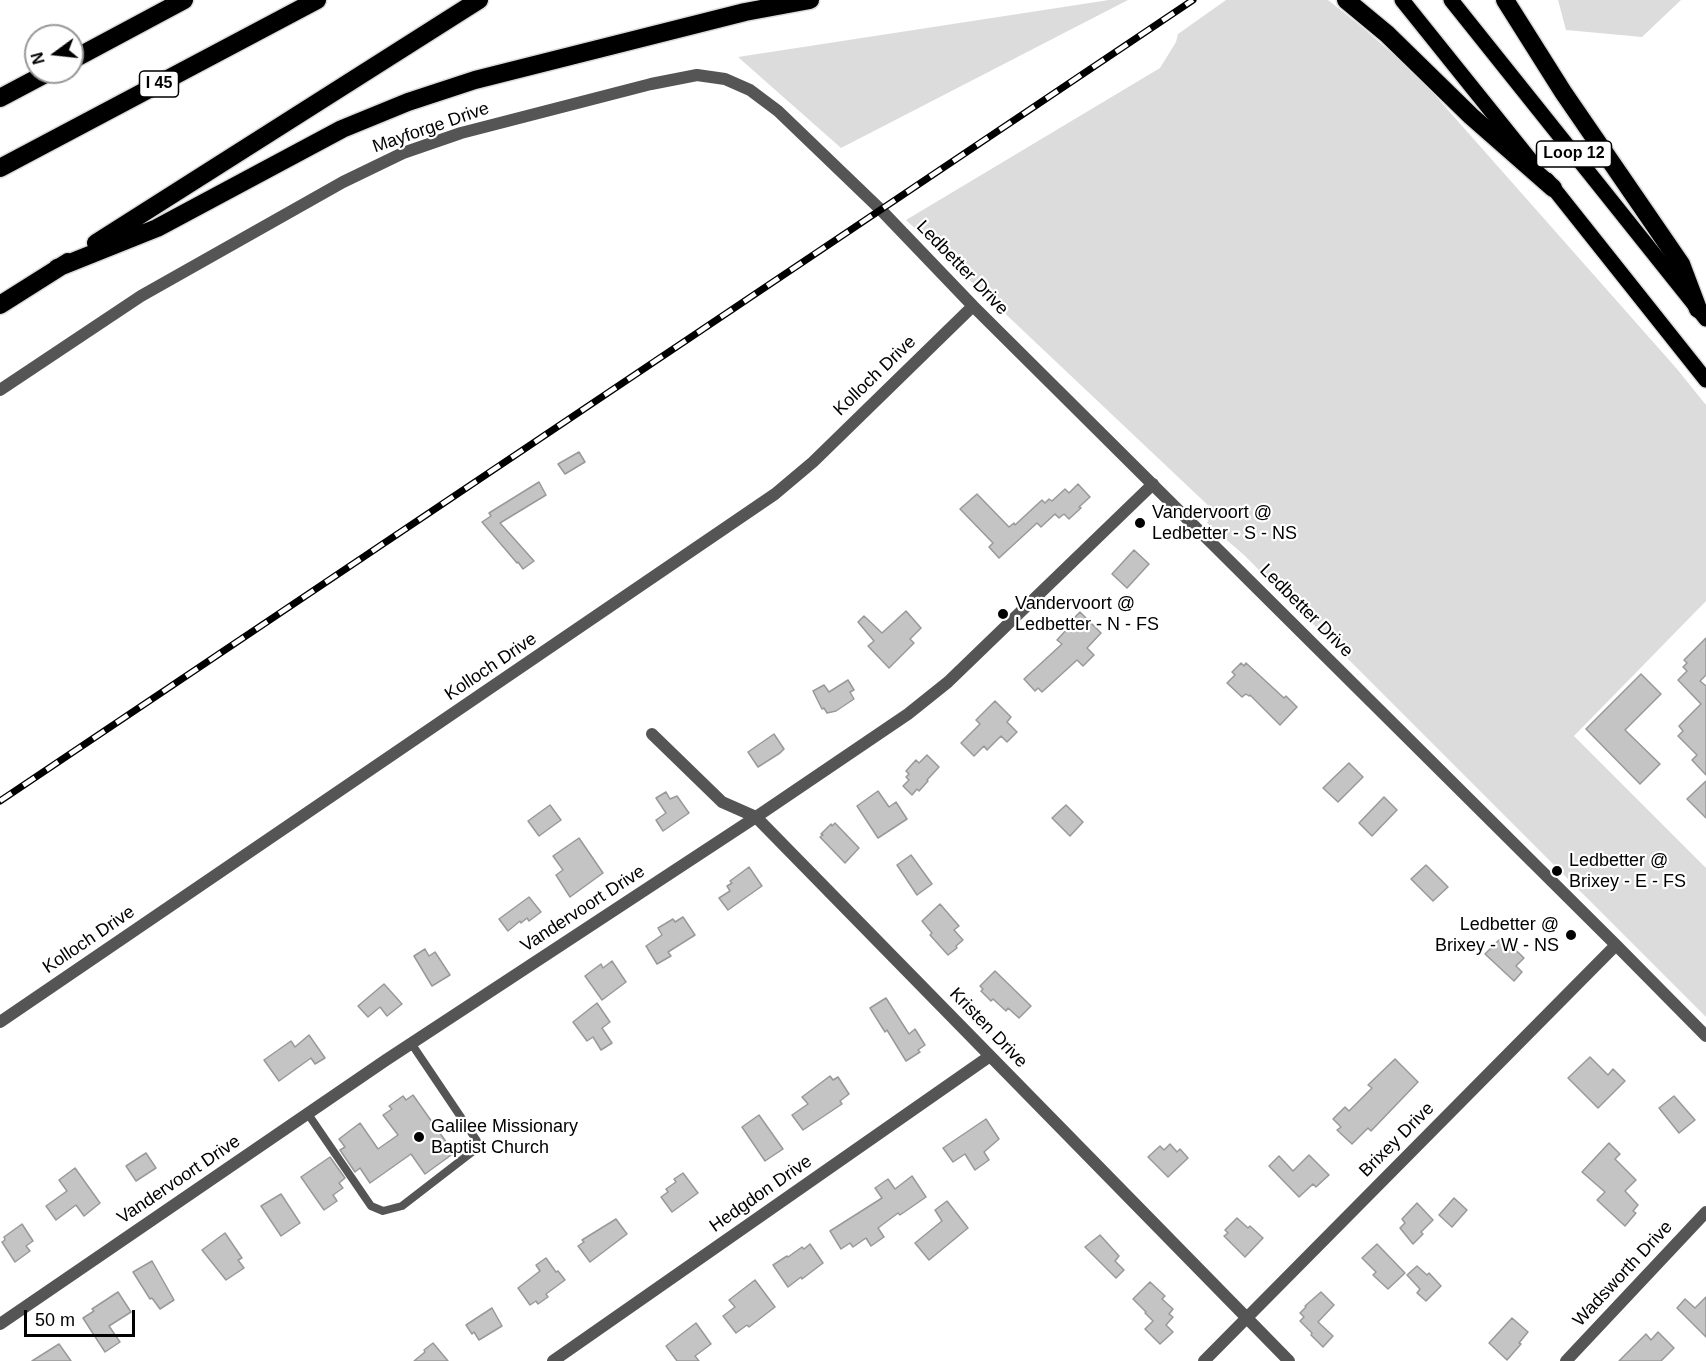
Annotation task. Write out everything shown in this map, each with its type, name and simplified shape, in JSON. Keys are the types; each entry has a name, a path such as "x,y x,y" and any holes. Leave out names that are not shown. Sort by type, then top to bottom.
{"highway":[{"path":"84,54 184,0"},
{"name":"I 45","path":"0,168 317,0"},
{"path":"0,305 479,0"},
{"path":"57,268 157,228 342,129 408,102 486,77 745,12 810,0"},
{"path":"1346,0 1387,34 1471,116 1553,188"},
{"path":"1505,0 1563,92 1681,264 1702,314"},
{"path":"0,98 26,84"}],"main road":[{"name":"Loop 12","path":"1402,0 1706,380"},
{"name":"Loop 12","path":"1451,0 1702,314"}],"street":[{"name":"Mayforge Drive","path":"0,390 141,296 343,182 393,158 461,133 651,84 697,75 725,79 750,90 778,111 881,210"},
{"name":"Ledbetter Drive","path":"881,210 973,306 1706,1036"},
{"name":"Kolloch Drive","path":"0,1022 775,494 813,462 973,306"},
{"name":"Vandervoort Drive","path":"0,1324 411,1043 756,817 908,714 948,682 1153,484"},
{"name":"Kristen Drive","path":"652,734 722,802 756,817 1289,1361"},
{"name":"Brixey Drive","path":"1204,1361 1616,945"},
{"name":"Hedgdon Drive","path":"553,1361 990,1056"},
{"name":"Wadsworth Drive","path":"1566,1361 1706,1212"}],"lane":[{"path":"308,1114 372,1206 383,1211 402,1206 472,1152 477,1141 411,1043"}],"shaded area":[{"path":"1109,0 1128,0 841,148 738,57"},
{"path":"1226,0 1328,0 1362,27 1417,75 1677,369 1706,405 1706,601 1574,736 1706,868 1706,1017 1244,555 1207,523 1213,510 906,220 1160,68 1176,42 1178,34"},
{"path":"1558,0 1681,0 1642,37 1566,30"}],"building":[{"path":"579,452 585,462 565,474 558,464"},
{"path":"539,482 546,495 500,523 534,561 523,569 482,522 491,516 489,513"},
{"path":"1078,484 1090,497 1079,507 1081,508 1069,519 1064,514 1059,518 1055,514 1041,527 1037,523 999,558 989,547 993,543 960,509 977,494 1009,527 1014,523 1015,525 1042,500 1045,503 1049,499 1052,501 1065,489 1069,493"},
{"path":"1134,550 1149,564 1127,588 1112,574"},
{"path":"906,611 921,628 910,639 914,643 889,668 868,646 874,641 858,622 864,616 882,633"},
{"path":"1080,612 1101,633 1087,648 1094,655 1083,666 1077,660 1042,692 1038,688 1035,691 1024,679 1062,644 1057,640 1068,628 1066,626"},
{"path":"1706,638 1706,675 1700,681 1706,686 1706,775 1692,760 1697,755 1678,736 1683,731 1679,726 1701,704 1678,680 1687,671 1683,667 1687,663 1684,660"},
{"path":"1241,663 1244,666 1246,663 1297,707 1280,725 1250,695 1246,694 1242,697 1227,683 1235,675 1232,672"},
{"path":"1641,674 1661,694 1625,730 1660,764 1640,784 1586,729"},
{"path":"848,680 854,690 850,692 854,699 836,711 827,713 824,708 822,709 813,691 824,685 829,692"},
{"path":"995,701 1011,717 1007,722 1017,732 1007,742 1001,736 987,750 984,746 974,756 961,743 980,724 976,720"},
{"path":"774,734 784,749 758,767 748,752"},
{"path":"927,755 939,767 919,791 917,789 912,795 903,786 909,780 906,777 909,774 906,771 916,760 919,763"},
{"path":"1349,763 1363,777 1338,802 1323,788"},
{"path":"1706,781 1706,818 1687,799"},
{"path":"878,791 889,807 896,802 907,819 878,838 857,806"},
{"path":"666,792 670,799 677,796 689,813 663,831 656,820 666,813 656,798"},
{"path":"1384,797 1397,810 1372,836 1359,823"},
{"path":"550,805 561,820 539,836 528,821"},
{"path":"1066,805 1083,822 1070,836 1052,818"},
{"path":"835,823 859,848 845,863 820,837 831,824 832,826"},
{"path":"579,838 603,873 570,897 556,875 563,870 553,856"},
{"path":"911,855 932,884 917,895 897,865"},
{"path":"1426,865 1448,887 1433,901 1411,879"},
{"path":"749,867 762,886 728,910 719,898 730,891 727,886 732,883 730,881"},
{"path":"529,897 541,912 529,921 527,918 521,923 520,921 508,931 499,919"},
{"path":"940,904 959,926 954,930 963,940 948,955 930,935 932,933 922,921"},
{"path":"683,917 695,935 668,952 671,956 657,964 646,946 662,935 658,928 673,919 675,922"},
{"path":"1502,937 1524,958 1516,966 1522,972 1514,981 1485,954"},
{"path":"425,949 429,956 435,952 450,975 432,986 414,956"},
{"path":"612,961 626,982 602,1000 585,976 601,964 603,968"},
{"path":"995,971 1031,1006 1019,1018 1008,1008 1006,1011 993,999 991,1001 981,991 983,989 980,986"},
{"path":"384,984 402,1004 387,1016 380,1007 368,1017 358,1006"},
{"path":"886,998 909,1034 915,1029 925,1045 918,1050 920,1052 906,1061 870,1008"},
{"path":"597,1003 610,1022 602,1028 612,1043 601,1050 593,1037 587,1041 573,1022"},
{"path":"309,1035 325,1058 315,1064 311,1058 279,1081 264,1060 291,1041 295,1047"},
{"path":"1590,1057 1608,1075 1613,1069 1625,1081 1598,1108 1568,1078"},
{"path":"1395,1059 1418,1082 1371,1131 1368,1128 1352,1144 1337,1130 1341,1127 1333,1119 1345,1107 1349,1111 1372,1088 1368,1085"},
{"path":"830,1076 833,1080 838,1077 849,1094 840,1101 842,1104 803,1130 792,1115 808,1104 802,1097"},
{"name":"Galilee Missionary Baptist Church","path":"413,1095 454,1153 425,1174 411,1154 370,1183 360,1168 355,1172 340,1150 345,1147 339,1139 360,1123 378,1149 398,1135 383,1115 392,1109 389,1106 403,1096 406,1100"},
{"path":"1674,1096 1695,1120 1679,1133 1659,1108"},
{"path":"759,1115 783,1149 765,1161 742,1127"},
{"path":"986,1119 999,1139 984,1152 989,1160 975,1170 965,1154 953,1162 943,1148"},
{"path":"1609,1143 1620,1154 1615,1159 1636,1180 1625,1191 1638,1205 1633,1211 1636,1213 1625,1226 1597,1200 1605,1192 1582,1172"},
{"path":"1170,1144 1177,1152 1180,1149 1188,1158 1168,1177 1148,1157 1160,1146 1164,1150"},
{"path":"146,1153 156,1168 136,1181 126,1166"},
{"path":"1309,1155 1329,1175 1316,1187 1313,1184 1299,1197 1269,1166 1279,1156 1293,1171"},
{"path":"330,1157 345,1178 339,1183 343,1188 333,1195 337,1201 324,1210 301,1177"},
{"path":"75,1168 100,1203 84,1216 76,1205 56,1220 46,1206 67,1191 59,1180"},
{"path":"683,1173 698,1193 672,1212 661,1197 668,1192 666,1189 676,1182 674,1179"},
{"path":"912,1176 926,1197 878,1228 884,1237 871,1246 866,1238 853,1247 850,1243 841,1249 830,1231 882,1198 875,1188 888,1179 895,1189"},
{"path":"281,1194 300,1223 281,1236 261,1206"},
{"path":"1454,1198 1467,1210 1452,1227 1439,1215"},
{"path":"947,1201 968,1228 929,1260 915,1243 942,1221 935,1210"},
{"path":"1417,1203 1433,1220 1413,1244 1400,1228 1405,1223 1402,1219"},
{"path":"1237,1218 1263,1238 1245,1257 1224,1236 1228,1233 1225,1230"},
{"path":"616,1219 627,1234 590,1262 578,1246 584,1242 582,1240"},
{"path":"22,1224 33,1241 26,1246 30,1251 15,1262 2,1242 5,1240 4,1237"},
{"path":"225,1233 242,1258 238,1260 244,1268 226,1280 202,1250"},
{"path":"1100,1235 1119,1256 1115,1261 1124,1270 1116,1278 1085,1247"},
{"path":"810,1244 823,1263 788,1287 773,1265"},
{"path":"1377,1244 1405,1273 1388,1289 1373,1275 1376,1272 1362,1258"},
{"path":"546,1258 565,1280 546,1294 548,1297 538,1304 536,1301 530,1305 518,1288 540,1271 536,1265"},
{"path":"152,1261 174,1300 160,1309 152,1298 150,1299 133,1272"},
{"path":"1417,1266 1427,1275 1429,1273 1441,1286 1426,1301 1417,1293 1420,1289 1407,1275"},
{"path":"755,1280 775,1307 749,1327 747,1325 736,1333 723,1316 735,1307 729,1300"},
{"path":"1150,1282 1165,1296 1162,1299 1173,1309 1169,1314 1173,1317 1166,1325 1173,1332 1160,1344 1145,1329 1153,1321 1133,1299"},
{"path":"118,1292 131,1312 109,1326 120,1342 105,1352 83,1318 94,1311 92,1309"},
{"path":"1321,1292 1334,1305 1318,1322 1333,1336 1323,1347 1300,1321 1304,1317 1300,1313 1305,1306"},
{"path":"1706,1297 1706,1337 1677,1308 1685,1299 1695,1308"},
{"path":"492,1308 502,1326 479,1340 466,1325"},
{"path":"1512,1318 1528,1332 1507,1360 1489,1343"},
{"path":"696,1323 711,1344 695,1356 699,1361 677,1361 666,1346"},
{"path":"1658,1332 1674,1348 1661,1361 1619,1361 1646,1334 1651,1340"},
{"path":"433,1343 448,1361 414,1361 425,1352 424,1350"},
{"path":"59,1344 71,1361 32,1361"}],"railway":[{"path":"0,801 1193,0"}],"place":[{"name":"Vandervoort @ Ledbetter - S - NS","path":"1140,523"},
{"name":"Vandervoort @ Ledbetter - N - FS","path":"1003,614"},
{"name":"Ledbetter @ Brixey - E - FS","path":"1557,871"},
{"name":"Ledbetter @ Brixey - W - NS","path":"1571,935"},
{"name":"Galilee Missionary Baptist Church","path":"419,1137"}]}
